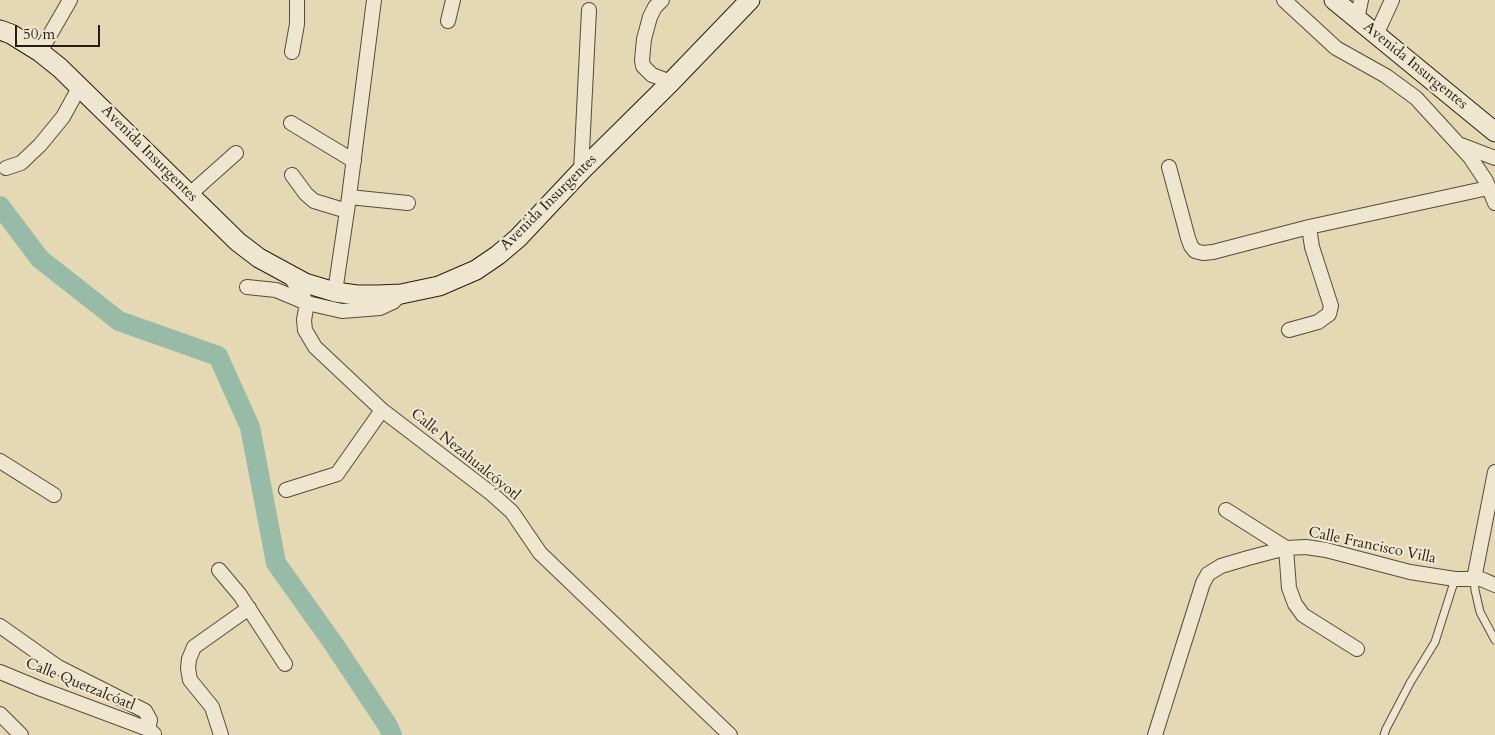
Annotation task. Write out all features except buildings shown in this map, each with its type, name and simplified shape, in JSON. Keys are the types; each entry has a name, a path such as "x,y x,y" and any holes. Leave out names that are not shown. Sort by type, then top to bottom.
{"main road":[{"name":"Avenida Insurgentes","path":"0,30 11,34 40,52 60,68 238,242 259,258 305,283 357,296 401,294 439,286 476,270 518,238 581,171 750,0"},
{"name":"Avenida Insurgentes","path":"1334,0 1495,132"}],"street":[{"path":"40,52 70,0"},
{"path":"292,52 298,24 297,0"},
{"path":"335,292 374,0"},
{"path":"448,21 453,0"},
{"path":"662,0 655,7 650,17 644,39 642,60 643,66 652,75 671,82"},
{"path":"1284,0 1336,48 1386,76 1416,98 1470,157 1486,180 1495,203"},
{"path":"1358,20 1361,0"},
{"path":"1376,35 1392,0"},
{"path":"581,171 589,10"},
{"path":"6,168 21,163 40,145 63,117 80,86"},
{"path":"291,124 354,161"},
{"path":"1456,143 1495,158"},
{"path":"190,194 236,154"},
{"path":"1169,167 1191,246 1195,251 1203,253 1309,227 1488,188"},
{"path":"292,175 306,194 314,201 347,212"},
{"path":"349,197 408,204"},
{"path":"1288,330 1318,322 1328,314 1331,306 1312,247 1309,227"},
{"path":"289,275 307,303"},
{"path":"247,287 276,290 307,303 342,311 363,311 380,308 393,302 401,294"},
{"name":"Calle Nezahualcóyotl","path":"307,303 305,325 315,347 382,410 484,488 512,512 540,553 730,735"},
{"path":"286,490 337,474 382,410"},
{"path":"0,462 54,495"},
{"path":"1474,579 1495,472"},
{"path":"1226,510 1286,548 1289,588 1295,604 1303,615 1357,649"},
{"name":"Calle Francisco Villa","path":"1154,735 1203,582 1213,570 1230,563 1286,548 1306,547 1430,576 1474,579 1488,581 1495,585"},
{"path":"220,570 240,595 284,664"},
{"path":"221,735 212,707 192,685 188,668 189,659 194,647 248,608"},
{"path":"0,626 58,667 145,711 150,720 151,732"},
{"name":"Calle Quetzalcóatl","path":"0,672 41,690 151,732"},
{"path":"0,714 21,735"}],"lane":[{"path":"1384,735 1410,683 1435,642 1456,579"},
{"path":"1474,579 1480,612 1495,640"}],"waterway":[{"path":"0,206 40,259 119,321 218,356 250,427 276,563 333,643 392,735"}]}
